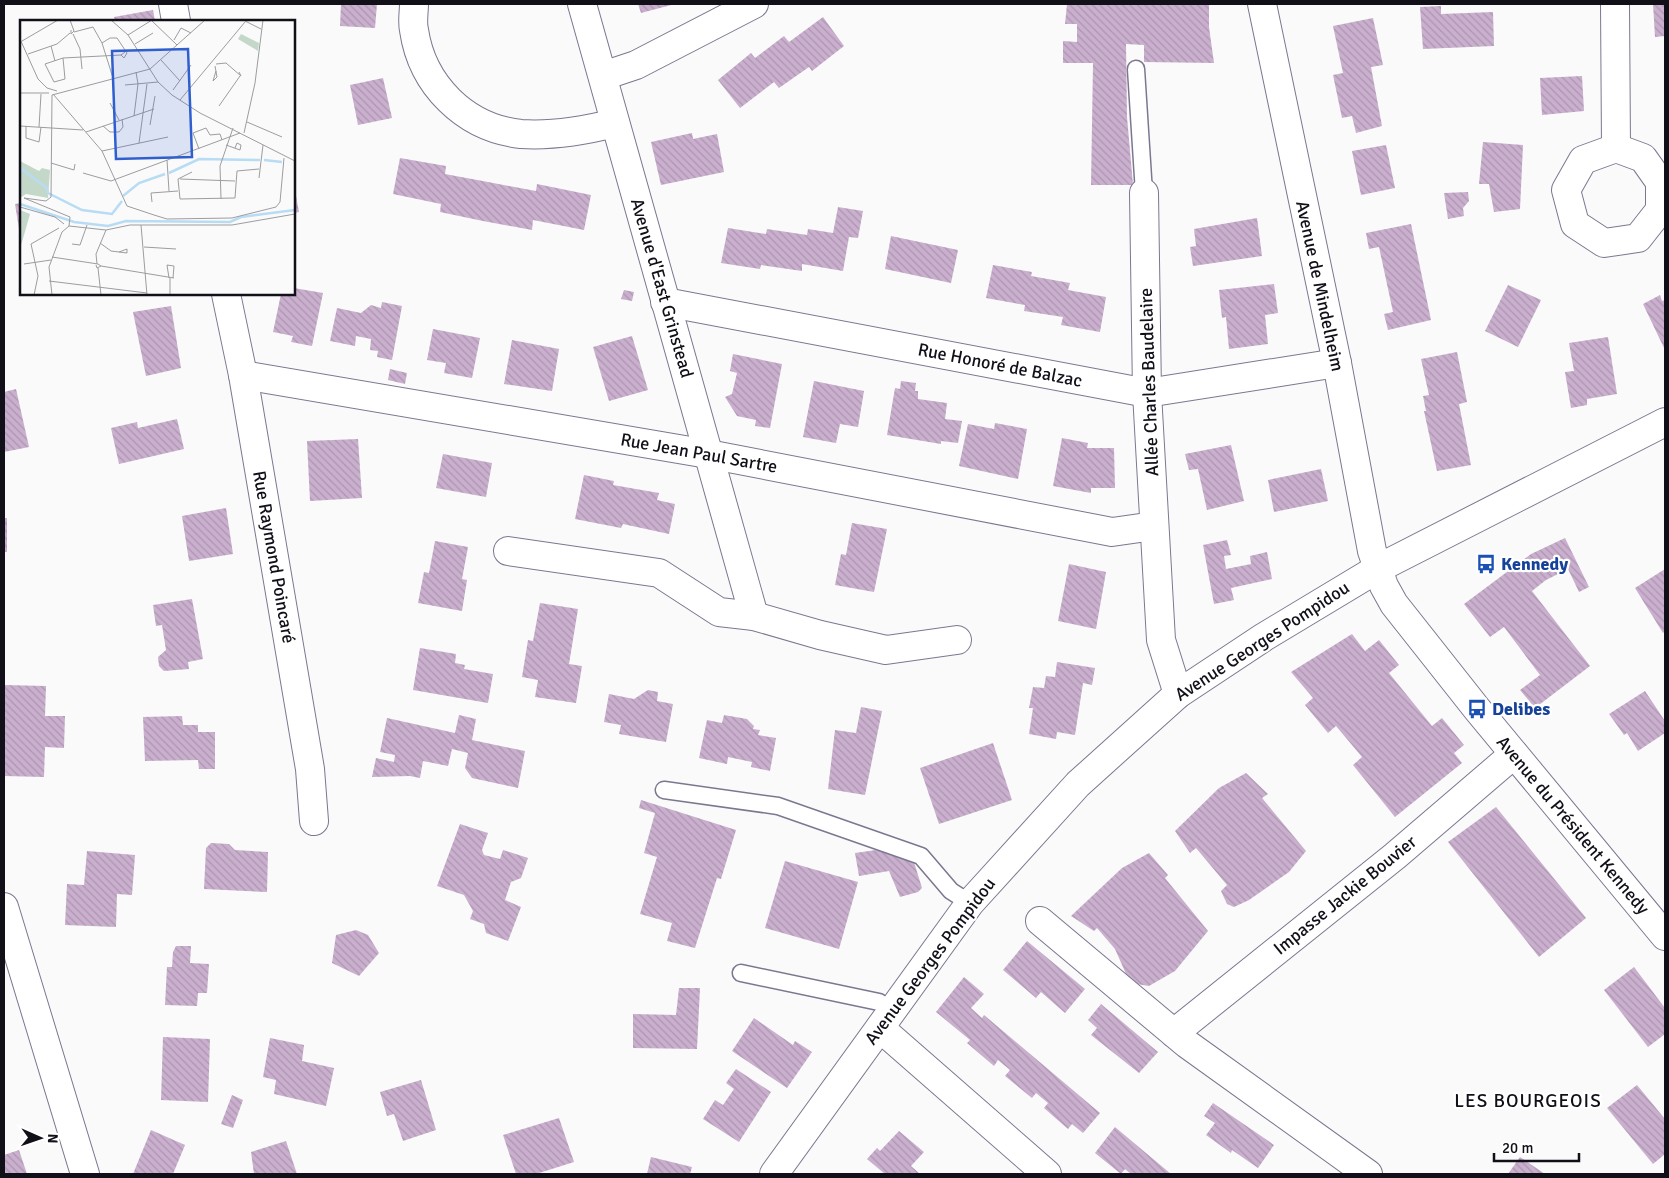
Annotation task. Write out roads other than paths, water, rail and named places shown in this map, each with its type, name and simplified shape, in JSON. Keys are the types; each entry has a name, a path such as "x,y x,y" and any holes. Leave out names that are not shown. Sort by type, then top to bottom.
{"street":[{"path":"173,4 176,20"},
{"path":"414,4 414,30 423,64 435,84 459,111 489,126 521,134 585,130 615,123"},
{"name":"Avenue d'East Grinstead","path":"582,4 754,616"},
{"path":"603,76 636,65 754,4"},
{"path":"1614,4 1616,148"},
{"name":"Avenue de Mindelheim","path":"1268,5 1370,542 1377,569"},
{"path":"1616,148 1643,158 1660,182 1662,210 1638,238 1604,244 1575,224 1566,190 1583,160 1616,148"},
{"name":"Allée Charles Baudelaire","path":"1144,193 1148,393 1161,640 1178,694"},
{"name":"Rue Raymond Poincaré","path":"226,295 243,375 310,769 314,822"},
{"name":"Rue Honoré de Balzac","path":"665,302 1148,393 1337,363"},
{"name":"Rue Jean Paul Sartre","path":"243,375 708,454 1112,532 1154,526"},
{"name":"Avenue Georges Pompidou","path":"774,1174 970,903 1078,784 1178,694 1264,637 1377,569 1665,422"},
{"path":"508,551 659,573 719,612 754,616 820,635 886,650 957,640"},
{"name":"Avenue du Président Kennedy","path":"1377,569 1394,604 1514,754 1665,936"},
{"name":"Impasse Jackie Bouvier","path":"1174,1033 1394,856 1514,754"},
{"path":"4,907 86,1174"},
{"path":"1040,920 1174,1033 1368,1174"},
{"path":"886,1020 1047,1174"}],"lane":[{"name":"Allée Charles Baudelaire","path":"1136,69 1144,193"},
{"path":"664,790 778,806 921,856 951,891 970,903"},
{"path":"741,973 878,1002 886,1020"}],"place":[{"name":"Kennedy","path":"1486,564"},
{"name":"Delibes","path":"1477,709"}],"district":[{"name":"LES BOURGEOIS","path":"1528,1100"}]}
